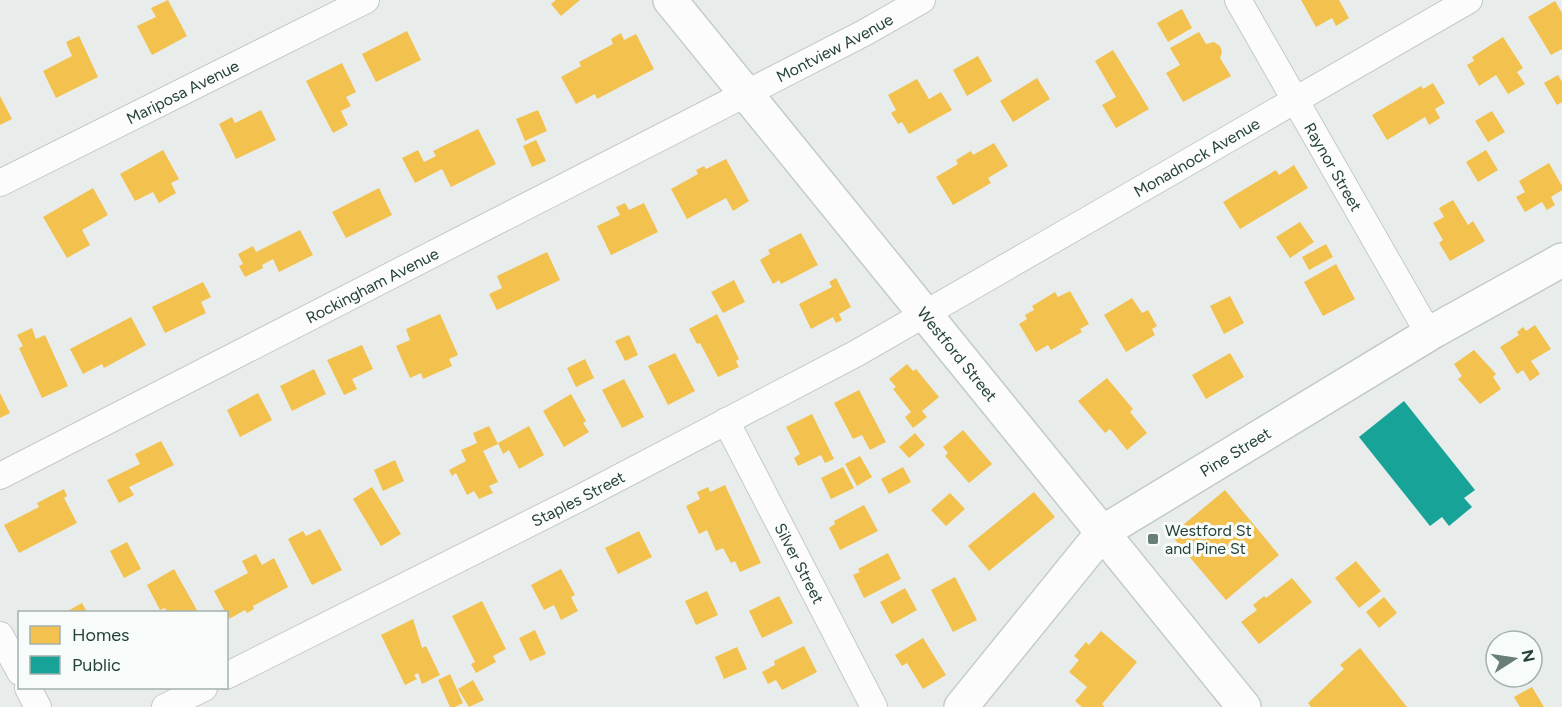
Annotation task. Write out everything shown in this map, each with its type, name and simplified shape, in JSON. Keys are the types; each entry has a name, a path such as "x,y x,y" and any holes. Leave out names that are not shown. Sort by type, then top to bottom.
{"main road":[{"name":"Westford Street","path":"670,0 1244,707"},
{"name":"Pine Street","path":"961,707 1102,532 1430,334 1562,260"}],"street":[{"name":"Mariposa Avenue","path":"0,183 366,0"},
{"name":"Montview Avenue","path":"745,94 864,33 922,0"},
{"name":"Raynor Street","path":"1238,0 1430,334"},
{"name":"Monadnock Avenue","path":"925,314 1469,0"},
{"name":"Rockingham Avenue","path":"0,476 745,94"},
{"name":"Staples Street","path":"228,675 726,421 925,314"},
{"name":"Silver Street","path":"726,421 874,707"},
{"path":"0,635 18,668"},
{"path":"29,689 38,707"},
{"path":"165,707 200,689"}],"building: Homes":[{"path":"168,0 187,36 152,55 137,26 156,17 151,8"},
{"path":"556,0 580,0 561,16 551,4"},
{"path":"1301,0 1339,0 1349,18 1336,26 1332,18 1316,27"},
{"path":"1555,1 1562,13 1562,49 1551,55 1528,17"},
{"path":"1182,9 1192,28 1168,42 1157,23"},
{"path":"407,31 421,60 376,82 362,54"},
{"path":"1199,32 1206,44 1214,42 1220,46 1222,52 1220,58 1231,76 1183,102 1166,73 1180,65 1170,48"},
{"path":"621,33 624,40 636,34 654,69 597,99 595,94 576,104 561,77 581,66 579,62 613,44 611,39"},
{"path":"79,36 98,77 56,98 43,71 72,56 66,42"},
{"path":"1503,37 1523,68 1517,72 1525,84 1508,94 1496,75 1479,86 1467,65 1474,61 1472,57"},
{"path":"1113,50 1149,109 1116,128 1102,105 1116,97 1095,61"},
{"path":"978,56 992,81 967,96 953,70"},
{"path":"342,63 356,92 346,97 351,106 341,111 348,125 333,133 306,81"},
{"path":"1558,75 1562,82 1562,102 1557,105 1544,83"},
{"path":"1037,78 1050,99 1013,122 1000,101"},
{"path":"917,79 929,99 941,92 952,110 909,134 902,122 898,124 891,113 896,110 888,95"},
{"path":"1433,83 1445,103 1435,109 1440,118 1429,125 1425,117 1387,140 1372,115 1421,86 1423,89"},
{"path":"0,96 12,119 0,125"},
{"path":"261,110 276,140 236,159 219,124 232,117 235,123"},
{"path":"538,110 547,131 525,141 516,119"},
{"path":"1492,111 1505,132 1488,142 1475,121"},
{"path":"478,129 496,164 451,187 442,169 415,183 402,158 418,150 424,162 436,156 433,151"},
{"path":"536,140 546,161 532,167 523,146"},
{"path":"994,143 1008,166 988,178 991,183 953,205 936,177 958,164 956,160 971,151 973,155"},
{"path":"163,150 179,179 171,183 176,193 159,203 153,192 135,201 120,174"},
{"path":"1486,150 1498,170 1478,182 1466,162"},
{"path":"726,159 749,201 733,211 726,198 687,219 671,189 698,174 696,170 704,166 706,169"},
{"path":"1549,163 1562,186 1562,190 1551,197 1555,205 1547,210 1542,202 1525,212 1516,197 1525,192 1519,181"},
{"path":"1294,165 1308,188 1240,229 1223,202 1276,170 1279,175"},
{"path":"93,188 108,215 82,230 90,245 67,258 43,217"},
{"path":"379,188 392,215 346,238 332,212"},
{"path":"1453,200 1468,225 1473,221 1485,241 1450,261 1439,243 1443,240 1433,223 1444,217 1439,208"},
{"path":"625,203 629,210 644,203 658,232 611,255 597,226 620,215 616,207"},
{"path":"1300,222 1314,242 1290,258 1276,237"},
{"path":"300,230 313,255 279,272 273,259 262,265 263,268 245,277 239,266 243,264 238,254 253,246 256,252"},
{"path":"801,233 818,265 781,284 779,280 773,284 760,260 770,254 768,250"},
{"path":"1326,244 1333,257 1309,270 1302,257"},
{"path":"547,252 560,280 497,310 489,294 502,288 497,276"},
{"path":"1336,264 1355,299 1323,316 1304,282"},
{"path":"836,278 851,307 839,314 842,320 836,323 833,317 811,329 799,304 832,287 829,282"},
{"path":"734,280 745,302 723,313 711,292"},
{"path":"203,282 211,297 201,302 206,313 165,333 152,307"},
{"path":"1070,291 1089,324 1080,329 1082,332 1051,350 1048,345 1036,352 1019,324 1027,319 1025,315 1034,310 1032,306 1055,292 1058,297"},
{"path":"1230,296 1244,323 1224,334 1210,306"},
{"path":"1132,298 1142,313 1148,310 1157,326 1152,329 1155,335 1126,352 1104,315"},
{"path":"440,314 458,355 449,359 452,366 423,379 421,373 410,378 396,346 410,340 406,329"},
{"path":"717,314 739,359 736,361 739,367 718,377 700,343 697,344 689,329"},
{"path":"131,317 146,345 104,368 102,364 83,374 70,349"},
{"path":"1535,325 1551,349 1531,361 1540,374 1530,381 1523,370 1517,374 1500,347 1519,335 1517,332 1523,327 1526,331"},
{"path":"32,328 36,339 45,335 68,386 42,398 19,348 23,346 17,335"},
{"path":"629,335 638,355 625,361 615,341"},
{"path":"362,345 373,369 352,379 357,389 344,395 327,360"},
{"path":"1474,350 1496,374 1493,377 1501,389 1480,404 1458,379 1462,376 1454,364"},
{"path":"675,353 695,391 668,405 648,366"},
{"path":"1230,353 1244,377 1206,399 1192,375"},
{"path":"585,359 594,378 576,387 567,368"},
{"path":"907,364 913,371 916,369 939,397 922,411 927,417 913,428 905,417 911,412 893,389 896,387 889,379"},
{"path":"314,369 326,394 292,411 280,386"},
{"path":"1107,378 1133,409 1130,412 1147,433 1127,450 1110,429 1105,433 1078,401"},
{"path":"624,379 644,417 622,428 602,390"},
{"path":"859,390 886,442 870,450 862,435 853,439 834,403"},
{"path":"0,393 10,413 0,418"},
{"path":"258,393 272,420 240,437 227,410"},
{"path":"571,394 586,421 583,423 589,432 564,447 543,411"},
{"path":"812,414 834,459 825,463 821,455 798,466 794,458 800,454 786,427"},
{"path":"489,426 498,444 483,451 498,482 489,486 493,493 479,499 474,491 467,495 456,473 452,476 449,470 466,461 461,450 477,443 473,433"},
{"path":"529,426 544,455 519,469 509,450 503,454 498,443"},
{"path":"963,430 992,464 969,483 945,456 948,453 943,447"},
{"path":"915,433 925,445 909,458 899,447"},
{"path":"161,441 174,465 129,487 134,495 119,503 107,480 140,464 135,454"},
{"path":"860,456 872,477 857,486 845,464"},
{"path":"395,460 404,481 383,491 374,470"},
{"path":"843,467 854,488 831,499 821,478"},
{"path":"903,467 911,482 889,494 881,479"},
{"path":"725,485 761,563 740,572 735,561 731,563 723,548 716,551 707,530 699,534 686,506 700,499 697,492 708,487 710,492"},
{"path":"372,487 401,534 381,546 353,499"},
{"path":"64,489 67,496 64,498 77,523 19,553 4,525 39,507 37,503"},
{"path":"1225,490 1279,555 1226,600 1171,535"},
{"path":"1034,492 1055,517 989,571 968,546"},
{"path":"950,493 965,509 946,526 931,510"},
{"path":"864,505 878,531 840,550 829,528 835,524 834,521"},
{"path":"320,529 342,570 312,585 288,539 303,531 306,536"},
{"path":"639,531 652,557 618,574 605,548"},
{"path":"127,542 141,569 124,578 110,551"},
{"path":"888,553 901,579 864,598 853,575 860,572 858,569"},
{"path":"256,554 262,565 274,558 288,587 253,606 254,609 247,613 245,610 229,619 228,611 225,611 214,591 248,573 242,561"},
{"path":"1356,561 1381,591 1359,608 1335,578"},
{"path":"174,569 197,611 166,611 165,608 160,610 147,585"},
{"path":"561,569 575,595 571,597 578,611 561,620 554,605 544,610 531,585"},
{"path":"955,577 977,620 953,632 931,590"},
{"path":"1292,578 1312,602 1259,644 1241,622 1257,610 1253,605"},
{"path":"905,588 917,610 892,624 880,602"},
{"path":"707,591 718,615 696,625 685,601"},
{"path":"779,596 793,623 762,638 749,611"},
{"path":"1384,597 1397,613 1379,628 1366,612"},
{"path":"482,601 506,649 493,656 496,662 476,673 471,664 475,662 452,616"},
{"path":"82,603 86,611 68,611"},
{"path":"413,619 422,648 426,646 440,675 422,684 418,673 414,675 417,679 405,685 381,635"},
{"path":"535,630 546,654 530,661 519,638"},
{"path":"1101,631 1137,662 1102,704 1105,707 1082,707 1075,701 1087,687 1069,672 1079,660 1074,656 1086,642 1089,645"},
{"path":"923,638 946,675 923,689 907,663 902,666 895,655"},
{"path":"804,646 817,672 782,690 776,680 768,684 762,672 775,665 774,661"},
{"path":"737,647 747,669 724,679 715,657"},
{"path":"1360,648 1407,707 1311,707 1308,703 1344,669 1340,665"},
{"path":"450,674 463,703 455,707 450,707 438,680"},
{"path":"473,680 484,700 469,707 458,689"},
{"path":"1528,689 1533,689 1544,707 1520,707 1514,697"}],"building: Public":[{"path":"1404,401 1475,490 1464,498 1472,507 1449,526 1442,517 1430,526 1359,437"}],"place":[{"name":"Westford St and Pine St","path":"1153,539"}]}
